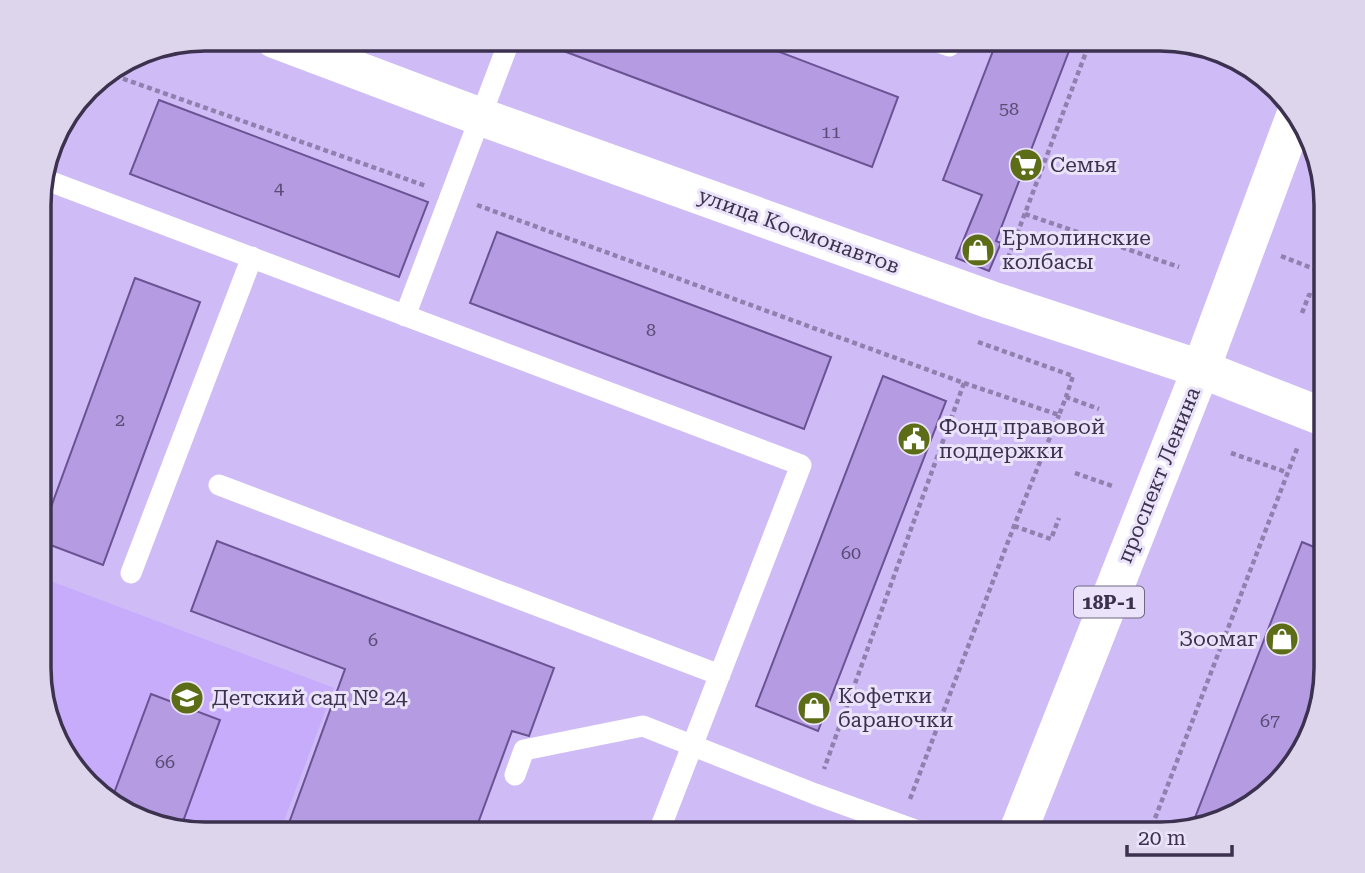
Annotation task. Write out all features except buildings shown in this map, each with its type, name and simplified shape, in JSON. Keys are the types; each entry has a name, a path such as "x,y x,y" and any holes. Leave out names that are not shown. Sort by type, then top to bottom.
{"street":[{"name":"улица Космонавтов","path":"308,51 481,117 991,300 1200,369 1314,414"},
{"name":"проспект Ленина","path":"1022,822 1200,369 1292,125"}],"lane":[{"path":"405,316 505,51"},
{"path":"53,182 801,465 664,822"},
{"path":"131,573 251,257"},
{"path":"219,485 720,675"},
{"path":"515,775 524,750 643,726 893,822"}],"path":[{"path":"1003,270 1086,51"},
{"path":"119,77 1059,415"},
{"path":"1025,214 1179,267"},
{"path":"1302,313 1309,295 1314,296"},
{"path":"902,822 1073,376 978,342"},
{"path":"804,822 964,383"},
{"path":"1066,397 1099,409"},
{"path":"1154,822 1287,472 1314,425"},
{"path":"1231,453 1287,472"},
{"path":"1014,526 1051,540 1059,518"}],"shaded area":[{"name":"Детский сад № 24","path":"51,581 334,688 284,822 185,821 155,814 119,796 103,784 77,754 62,727 52,688"}],"place":[{"name":"Семья","path":"1026,165"},
{"name":"Ермолинские колбасы","path":"978,250"},
{"name":"Фонд правовой поддержки","path":"914,439"},
{"name":"Зоомаг","path":"1282,639"},
{"name":"Детский сад № 24","path":"187,698"},
{"name":"Кофетки бараночки","path":"814,708"}]}
